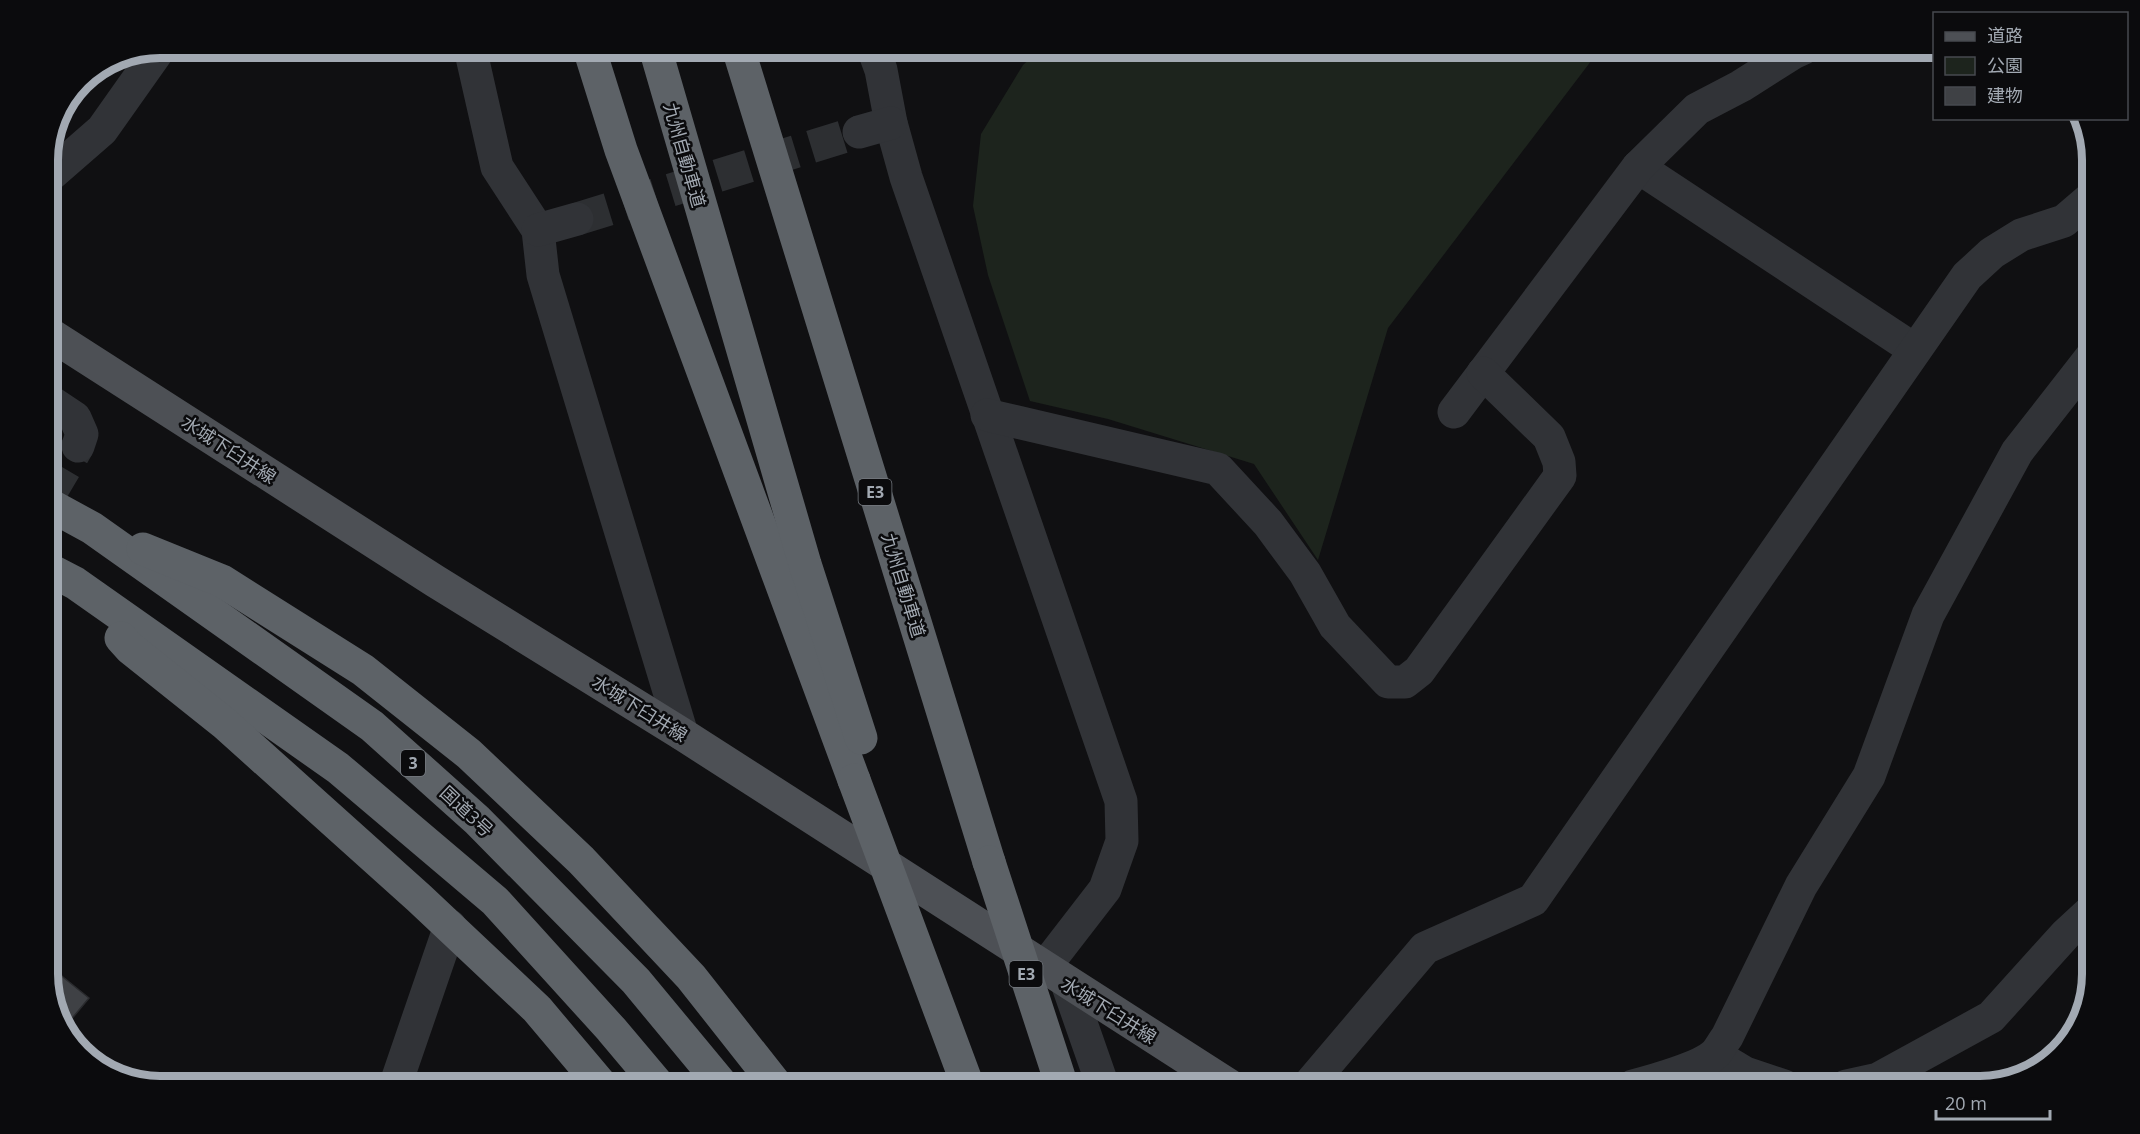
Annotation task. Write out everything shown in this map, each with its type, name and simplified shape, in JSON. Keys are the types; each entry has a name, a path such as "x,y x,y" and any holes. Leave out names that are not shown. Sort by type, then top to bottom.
{"highway":[{"path":"592,58 621,150 864,779 965,1076"},
{"name":"九州自動車道","path":"658,58 805,564 864,779 970,1076"},
{"name":"九州自動車道","path":"741,58 989,861 1059,1076"},
{"path":"761,122 764,58"},
{"name":"国道3号","path":"59,510 92,528 381,733 477,820 636,981 715,1076"},
{"path":"92,528 222,581 363,670 469,754 581,860 691,977 769,1076"},
{"path":"62,576 130,648 224,723 450,926 537,1009 594,1076"},
{"path":"62,576 338,768 495,901 651,1076"}],"main road":[{"name":"水城下臼井線","path":"59,340 435,581 682,734 1214,1076"}],"street":[{"path":"472,58 497,167 538,230 543,275 682,734"},
{"path":"877,58 906,177 1121,801 1122,841 1105,889 1056,976 1099,1076"},
{"path":"1454,412 1638,167 1697,109 1741,86 1785,58"},
{"path":"59,167 102,130 152,59"},
{"path":"859,132 891,123"},
{"path":"1638,167 1915,350"},
{"path":"1316,1076 1425,948 1533,900 1967,276 1992,253 2021,235 2064,221 2081,206"},
{"path":"538,230 577,219"},
{"path":"1666,1076 1715,1054 1727,1037 1801,886 1869,776 1928,615 2017,452 2081,370"},
{"path":"987,416 1218,469 1268,523 1305,573 1335,626 1388,682 1405,682 1419,671 1560,476 1559,462 1549,437 1483,373"},
{"path":"59,407 75,418 82,434 78,446"},
{"path":"1883,1076 1991,1017 2082,919"},
{"path":"398,1076 450,926"},
{"path":"1715,1054 1744,1073 1753,1076"}],"green space":[{"path":"1031,58 1593,58 1388,328 1318,560 1254,464 1108,419 1030,401 988,275 973,206 981,134 1023,65"}],"building":[{"path":"59,974 89,998 70,1021 60,994"}],"tunnel":[{"path":"577,219 859,132"},
{"path":"59,478 78,446"}]}
